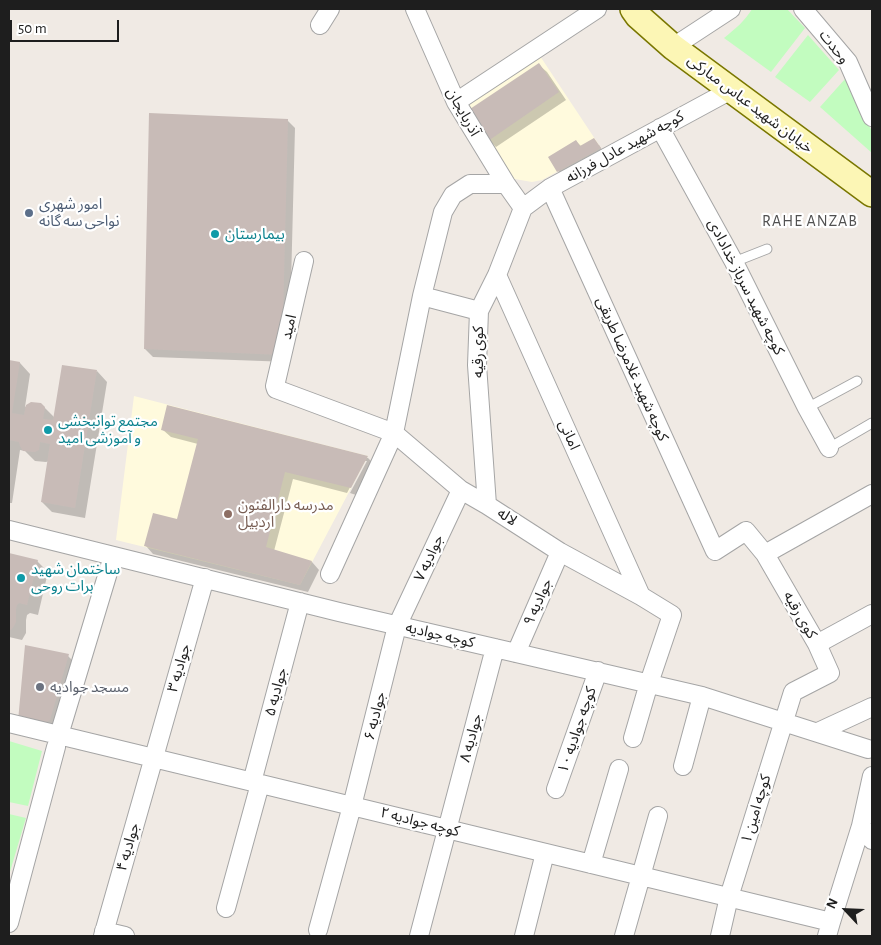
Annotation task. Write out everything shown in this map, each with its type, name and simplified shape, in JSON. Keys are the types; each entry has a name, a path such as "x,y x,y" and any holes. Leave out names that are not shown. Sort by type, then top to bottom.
{"street":[{"path":"320,25 330,9"},
{"path":"456,102 597,9"},
{"path":"673,47 732,9"},
{"name":"وحدت","path":"803,9 848,62 872,117"},
{"name":"آذربایجان","path":"421,11 456,102 506,184 524,208"},
{"name":"خیابان شهید عباس مبارکی","path":"639,11 673,47 872,194"},
{"name":"کوچه شهید عادل فرزانه","path":"524,208 550,188 730,90"},
{"name":"کوچه شهید سرباز خدادادی","path":"660,128 734,262 829,448"},
{"path":"330,574 394,433 422,296 443,212 453,195 470,184 506,184"},
{"name":"کوچه شهید غلامرضا طریقی","path":"550,188 715,551"},
{"name":"کوی رقیه","path":"487,505 477,365 479,311 497,275 524,208"},
{"name":"امید","path":"279,391 275,386 304,261"},
{"name":"امانی","path":"497,275 641,596"},
{"path":"422,296 479,311"},
{"name":"لاله","path":"279,391 394,433 461,490 560,552 672,615 649,683"},
{"name":"جوادیه ۷","path":"397,626 461,490"},
{"path":"765,554 872,494"},
{"name":"کوچه جوادیه","path":"9,530 397,626 702,696 818,732 871,753"},
{"name":"کوی رقیه","path":"715,551 746,531 765,554 817,644 830,673 793,692 784,722"},
{"name":"جوادیه ۹","path":"516,653 560,552"},
{"path":"9,923 58,741 113,556"},
{"name":"جوادیه ۳","path":"154,758 205,578"},
{"name":"جوادیه ۵","path":"226,908 300,602"},
{"path":"817,644 872,614"},
{"name":"جوادیه ۶","path":"318,930 352,806 397,626"},
{"name":"جوادیه ۸","path":"419,936 495,648"},
{"name":"کوچه جوادیه ۱۰","path":"556,789 598,671"},
{"path":"633,738 649,683"},
{"path":"683,766 702,696"},
{"path":"818,732 872,706"},
{"name":"کوچه امین ۱","path":"720,936 729,897 784,722"},
{"name":"کوچه جوادیه ۲","path":"9,723 58,741 154,758 729,897 829,929"},
{"name":"جوادیه ۴","path":"104,934 154,758"},
{"path":"591,864 619,769"},
{"path":"829,929 860,826 872,776"},
{"path":"624,936 658,816"},
{"path":"860,826 872,840"},
{"path":"524,936 545,853"},
{"path":"104,934 124,936"}],"lane":[{"path":"734,262 767,248"},
{"path":"807,408 857,381"},
{"path":"829,448 872,423"}],"shaded area":[{"path":"540,56 601,148 542,180 532,182 509,178 465,107"},
{"name":"مدرسه دارالفنون اردبیل","path":"134,396 368,456 300,585 116,540"}],"green space":[{"path":"752,9 787,9 805,28 771,72 724,38 743,21"},
{"path":"808,35 839,70 810,102 775,77"},
{"path":"845,79 855,94 872,132 872,153 820,107"},
{"path":"9,741 42,751 28,806 9,802"},
{"path":"9,814 26,818 9,875"}],"building":[{"path":"539,63 559,92 488,141 467,111"},
{"name":"بیمارستان","path":"149,113 288,119 282,355 144,349"},
{"path":"594,138 601,148 557,172 548,157 576,140 580,146"},
{"name":"مجتمع توانبخشی و آموزشی امید","path":"9,360 20,362 12,413 24,415 26,405 31,402 41,403 45,407 43,419 53,420 62,365 97,370 75,508 41,502 50,444 40,442 39,450 35,452 23,451 19,442 9,440"},
{"name":"مدرسه دارالفنون اردبیل","path":"167,405 368,456 351,488 285,472 266,547 312,561 300,585 144,546 153,513 177,519 198,439 161,430"},
{"name":"ساختمان شهید برات روحی","path":"9,553 38,560 27,605 19,603 17,605 16,622 11,630 9,629"},
{"name":"مسجد جوادیه","path":"25,645 69,654 50,720 42,724 18,721"}],"place":[{"name":"امور شهری نواحی سه گانه","path":"29,213"},
{"name":"بیمارستان","path":"215,234"},
{"name":"مجتمع توانبخشی و آموزشی امید","path":"48,430"},
{"name":"مدرسه دارالفنون اردبیل","path":"228,514"},
{"name":"ساختمان شهید برات روحی","path":"21,578"},
{"name":"مسجد جوادیه","path":"40,687"}],"district":[{"name":"RAHE ANZAB","path":"810,221"}]}
